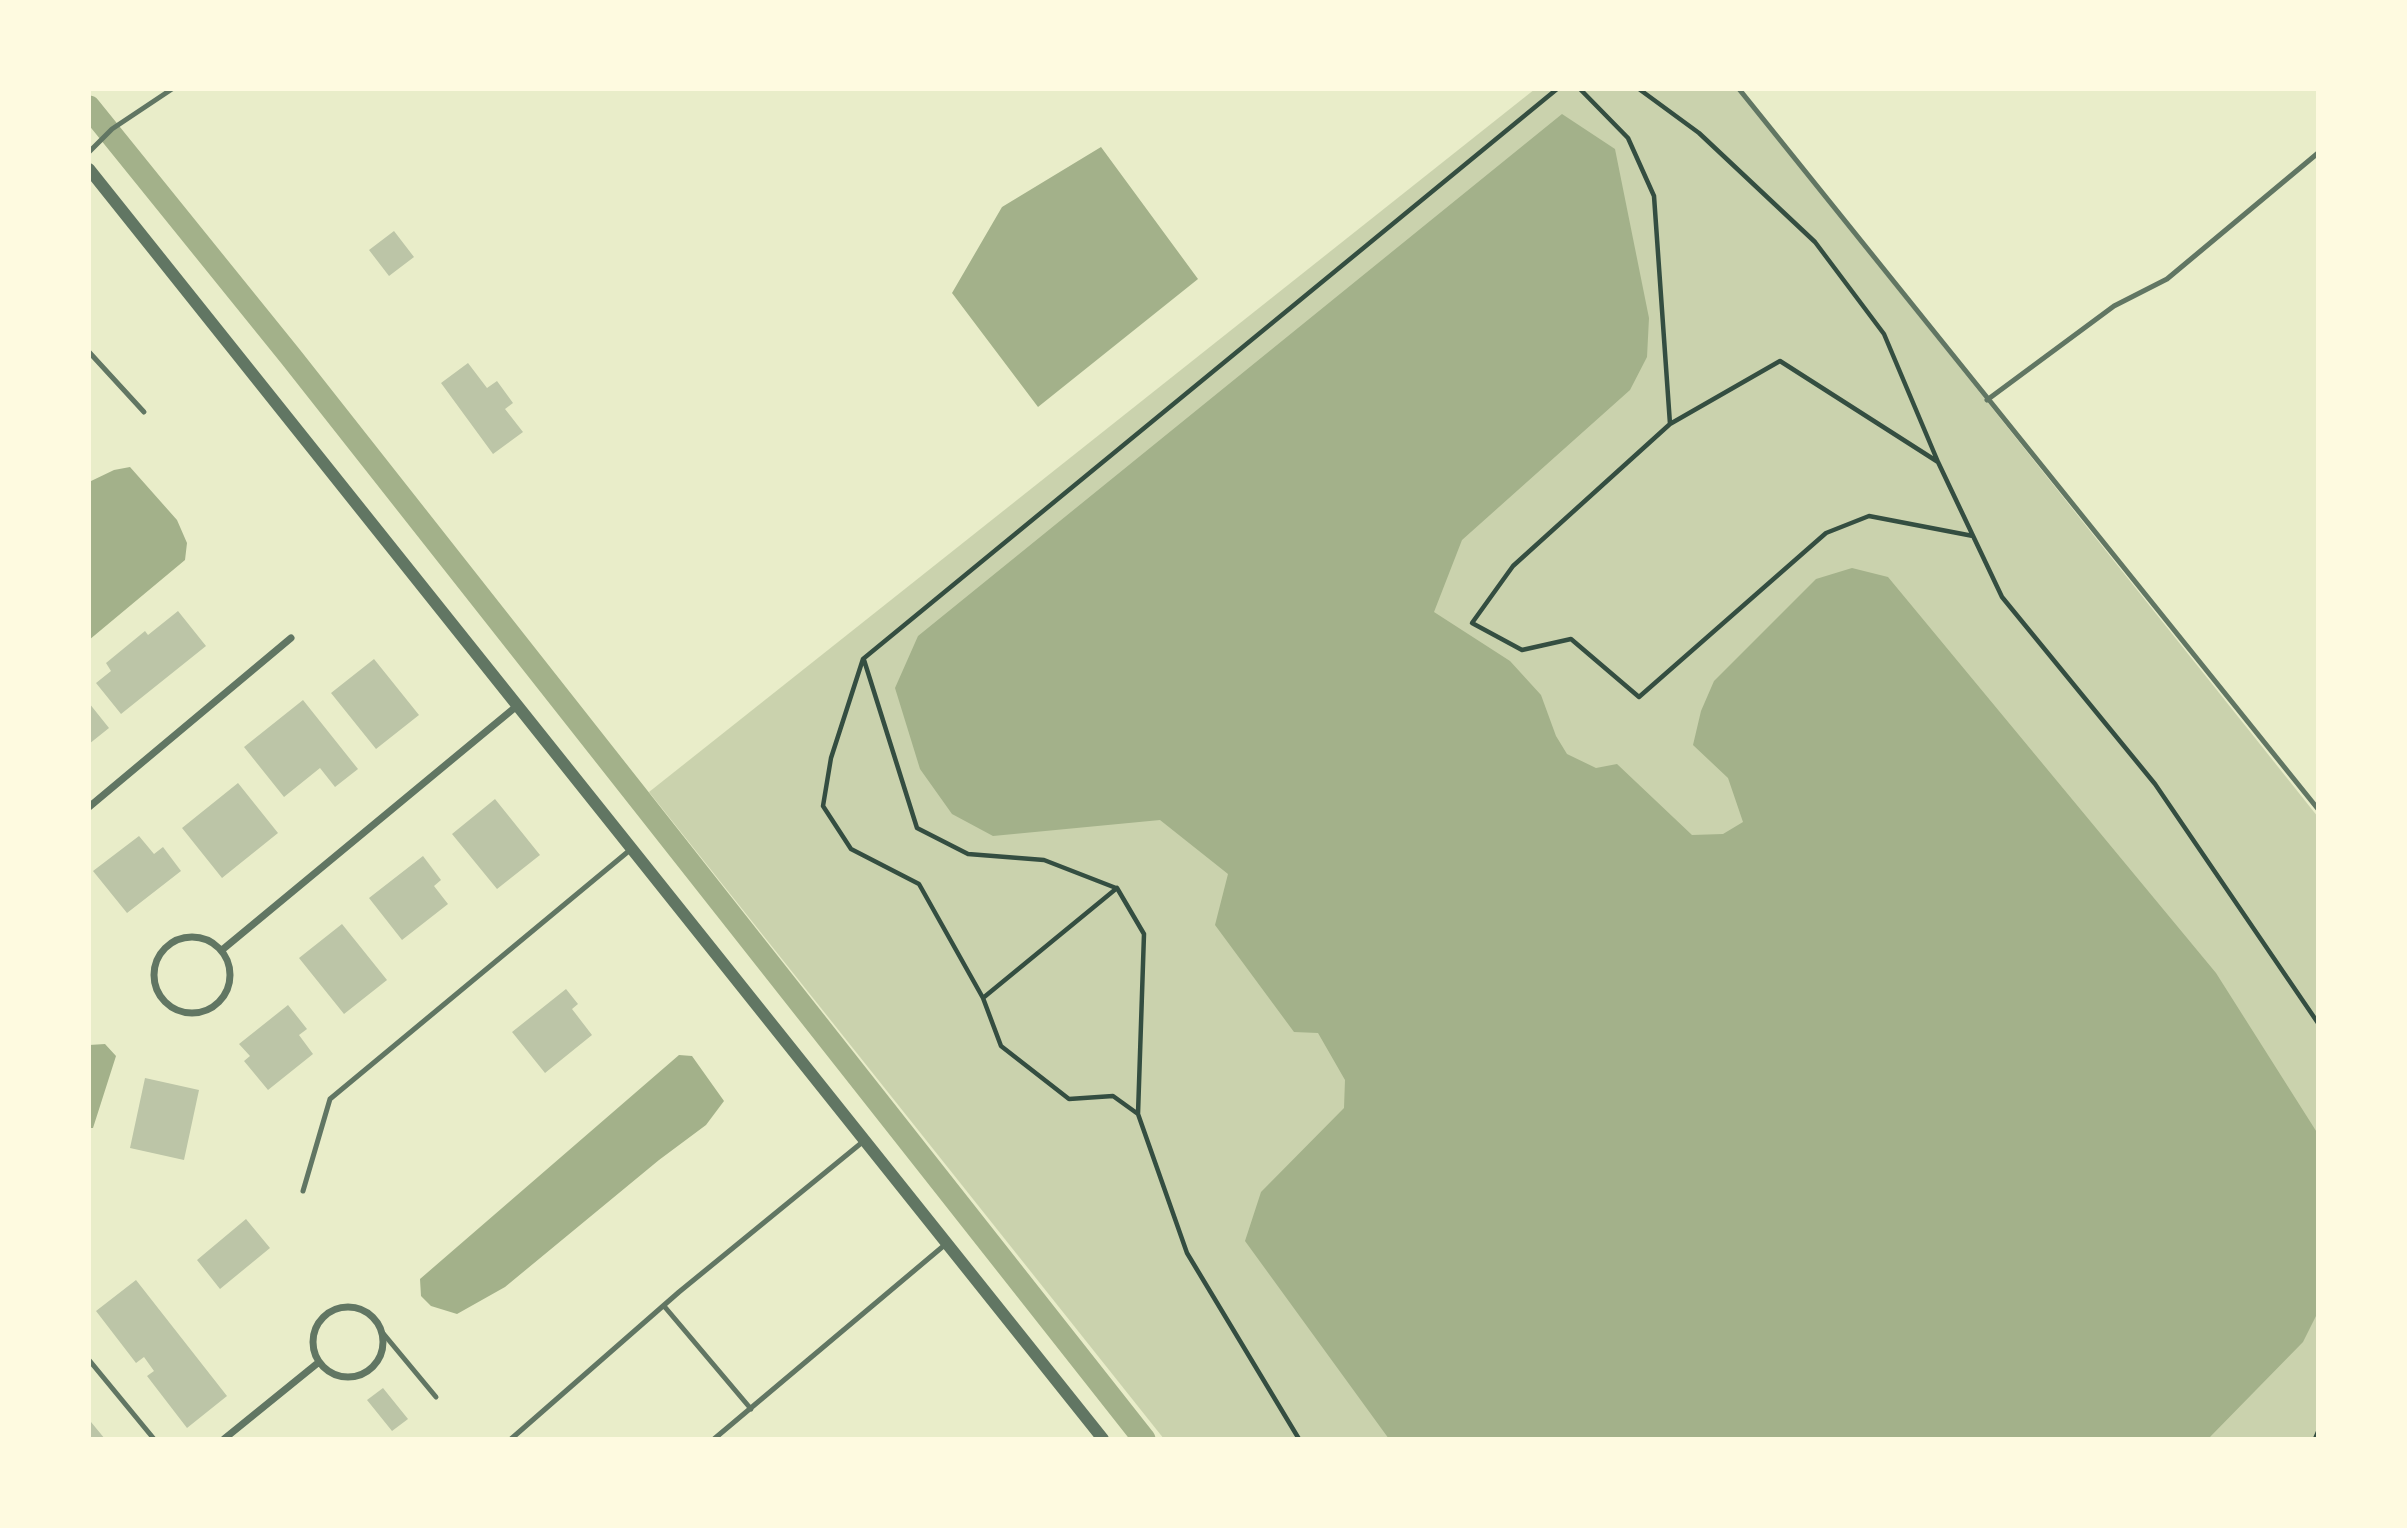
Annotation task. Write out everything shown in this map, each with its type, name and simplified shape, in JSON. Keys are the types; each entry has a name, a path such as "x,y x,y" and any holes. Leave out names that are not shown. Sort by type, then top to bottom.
{"street":[{"path":"89,169 1103,1439"},
{"path":"89,807 291,638"},
{"path":"222,950 518,704"},
{"path":"185,937 211,942 222,950 231,975 223,1000 200,1013 186,1014 163,1001 154,976 162,951 185,937"},
{"path":"345,1307 368,1312 382,1332 382,1355 368,1372 358,1376 336,1376 319,1362 314,1352 316,1327 333,1310 345,1307"},
{"path":"224,1439 319,1362"}],"lane":[{"path":"89,152 112,129 172,89"},
{"path":"1739,89 2318,809"},
{"path":"1987,400 2114,306 2167,279 2318,153"},
{"path":"89,352 144,412"},
{"path":"303,1191 330,1099 632,848"},
{"path":"510,1439 663,1306 865,1140"},
{"path":"714,1439 947,1243"},
{"path":"663,1306 751,1409"},
{"path":"382,1332 436,1396"},
{"path":"89,1360 154,1439"}],"path":[{"path":"1138,1114 1113,1096 1069,1099 1001,1046 983,998 919,884 851,849 823,806 831,758 863,659 1557,89"},
{"path":"1580,89 1628,138 1654,196 1670,424"},
{"path":"1639,89 1699,133 1815,242 1884,334 1938,462 2002,597 2155,784 2318,1023"},
{"path":"1938,462 1780,361 1670,424 1513,566 1472,623 1522,650 1571,639 1639,697 1826,533 1869,516 1973,536"},
{"path":"863,659 918,828 968,854 1044,860 1117,888 1144,934 1138,1114 1187,1253 1299,1439"},
{"path":"983,998 1117,888"},
{"path":"2315,1439 2318,1432"}],"shaded area":[{"path":"1535,89 1738,89 2318,817 2318,1439 1164,1439 649,792"},
{"path":"1562,114 1615,149 1649,318 1647,357 1630,390 1462,540 1434,612 1510,661 1541,695 1556,736 1567,754 1596,768 1617,764 1692,835 1723,834 1743,822 1728,778 1693,745 1701,711 1714,681 1816,579 1852,568 1888,577 2216,973 2318,1134 2318,1312 2303,1342 2208,1439 1389,1439 1245,1241 1261,1192 1344,1108 1345,1080 1318,1033 1294,1032 1215,925 1228,874 1160,820 993,836 952,814 920,769 895,688 918,636"},
{"path":"1101,147 1198,279 1038,407 952,293 1002,207"},
{"path":"130,467 177,520 187,543 185,560 89,640 89,482 114,470"},
{"path":"105,1044 116,1056 93,1128 89,1128 89,1045"},
{"path":"679,1055 692,1056 724,1101 706,1125 659,1160 505,1287 457,1314 431,1306 421,1296 420,1279"}],"building":[{"path":"394,231 414,257 389,276 369,250"},
{"path":"468,363 487,388 497,381 513,403 505,409 523,432 493,454 441,383"},
{"path":"178,611 206,646 121,714 96,683 111,671 106,663 145,631 148,635"},
{"path":"374,659 419,715 376,749 331,693"},
{"path":"303,700 358,769 335,787 320,768 284,797 244,747"},
{"path":"89,703 109,728 89,744"},
{"path":"238,783 278,833 222,878 182,828"},
{"path":"495,799 540,855 497,889 452,834"},
{"path":"139,836 154,854 163,847 181,871 127,913 93,871"},
{"path":"423,856 441,880 434,886 448,904 402,940 369,898"},
{"path":"342,924 387,980 344,1014 299,958"},
{"path":"566,989 578,1004 572,1009 592,1035 545,1073 512,1032"},
{"path":"288,1005 307,1029 299,1035 313,1054 268,1090 244,1061 250,1056 239,1044"},
{"path":"145,1078 199,1090 184,1160 130,1148"},
{"path":"246,1219 270,1248 220,1289 197,1260"},
{"path":"136,1280 227,1396 187,1428 147,1376 154,1371 144,1357 136,1363 96,1311"},
{"path":"383,1388 408,1419 392,1431 367,1400"},
{"path":"91,1422 105,1439 89,1439"}],"waterway":[{"path":"89,107 291,357 1144,1439"}]}
